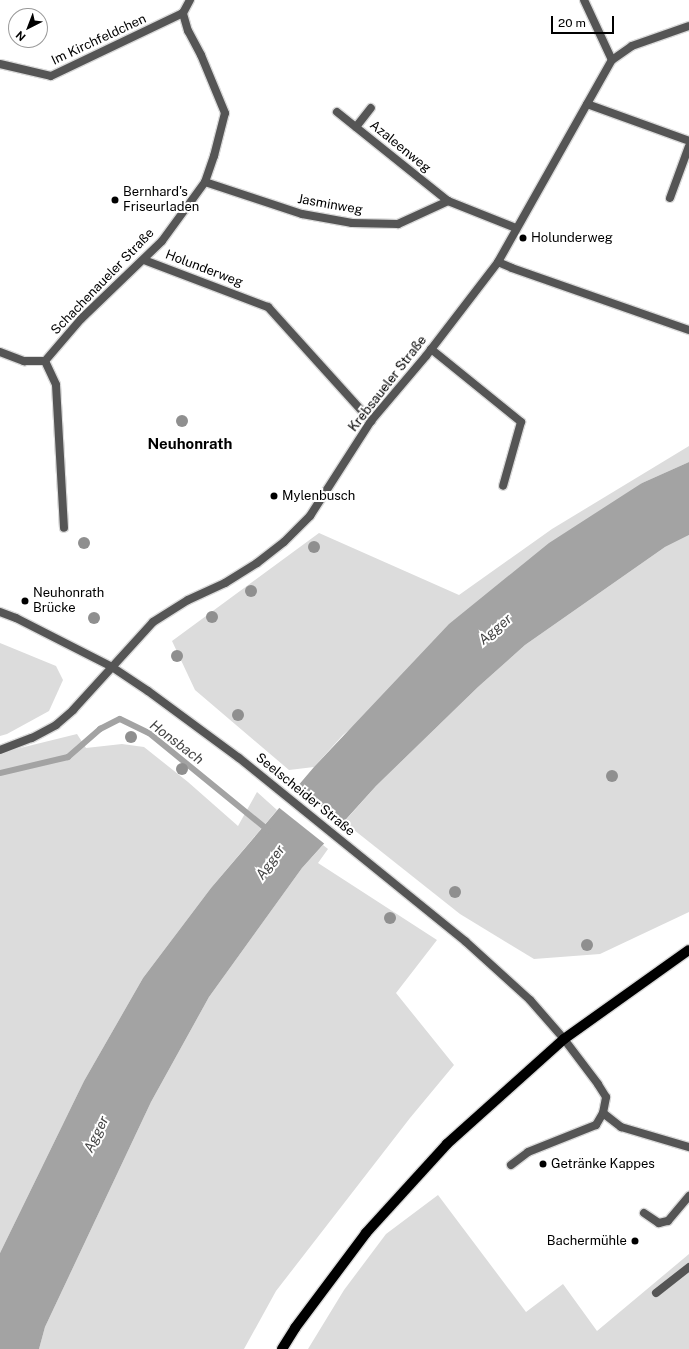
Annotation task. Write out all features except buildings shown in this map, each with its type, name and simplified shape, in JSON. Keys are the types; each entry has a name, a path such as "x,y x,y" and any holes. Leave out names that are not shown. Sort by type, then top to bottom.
{"main road":[{"path":"282,1349 295,1328 366,1233 452,1139 564,1039 689,950"}],"street":[{"path":"183,13 190,0"},
{"path":"584,0 612,60"},
{"name":"Im Kirchfeldchen","path":"0,64 51,76 183,13"},
{"name":"Schachenaueler Straße","path":"45,361 81,320 162,241 205,182 214,156 225,113 201,55 188,31 183,13"},
{"name":"Krebsaueler Straße","path":"0,750 32,738 56,724 73,710 153,622 188,600 225,583 257,564 284,542 310,516 371,421 432,349 498,262 612,60 632,46 689,26"},
{"path":"587,104 689,141"},
{"path":"356,127 371,108"},
{"name":"Azaleenweg","path":"337,112 448,201"},
{"path":"670,198 689,146"},
{"name":"Jasminweg","path":"205,182 302,214 352,223 398,224 448,201"},
{"path":"448,201 516,228"},
{"name":"Holunderweg","path":"144,260 268,307 371,421"},
{"path":"498,262 689,330"},
{"path":"432,349 521,422 503,486"},
{"path":"0,352 24,361 45,361 56,385 64,528"},
{"name":"Seelscheider Straße","path":"0,612 16,618 112,667 148,691 239,758 372,864 465,941 530,1000 564,1039"},
{"path":"511,1165 528,1152 596,1125 603,1113 606,1097 564,1039"},
{"path":"603,1113 621,1127 689,1147"},
{"path":"644,1213 659,1223 668,1221 689,1196"},
{"path":"656,1293 689,1267"}],"shaded area":[{"path":"689,446 689,462 642,483 343,735 314,767 289,770 195,690 172,641 319,533 459,595 552,529"},
{"path":"689,535 689,912 600,954 534,959 460,914 344,822 376,786 478,687 525,645 665,547"},
{"path":"0,643 56,666 63,680 49,711 7,734 0,736"},
{"path":"77,734 86,748 122,744 144,747 188,782 238,826 257,792 277,810 211,888 143,978 84,1081 0,1253 0,753"},
{"path":"323,845 328,849 318,863 437,940 396,993 454,1065 410,1118 276,1291 244,1349 39,1349 45,1327 151,1102 209,997 302,868"},
{"path":"438,1195 526,1312 563,1284 597,1331 689,1254 689,1349 308,1349 344,1290 386,1234"}],"water":[{"name":"Agger","path":"689,462 689,535 665,547 525,645 478,687 376,786 302,868 209,997 151,1102 45,1327 39,1349 0,1349 0,1253 84,1081 143,978 211,888 314,767 449,624 549,543 642,483"}],"pier":[{"path":"295,785 344,825 326,845 277,806"}],"waterway":[{"name":"Honsbach","path":"0,773 68,757 100,729 120,719 149,733 268,830"}],"place":[{"name":"Bernhard's Friseurladen","path":"115,200"},
{"name":"Holunderweg","path":"523,238"},
{"name":"Mylenbusch","path":"274,496"},
{"name":"Neuhonrath Brücke","path":"25,601"},
{"name":"Getränke Kappes","path":"543,1164"},
{"name":"Bachermühle","path":"635,1241"}],"district":[{"name":"Neuhonrath","path":"190,444"}]}
